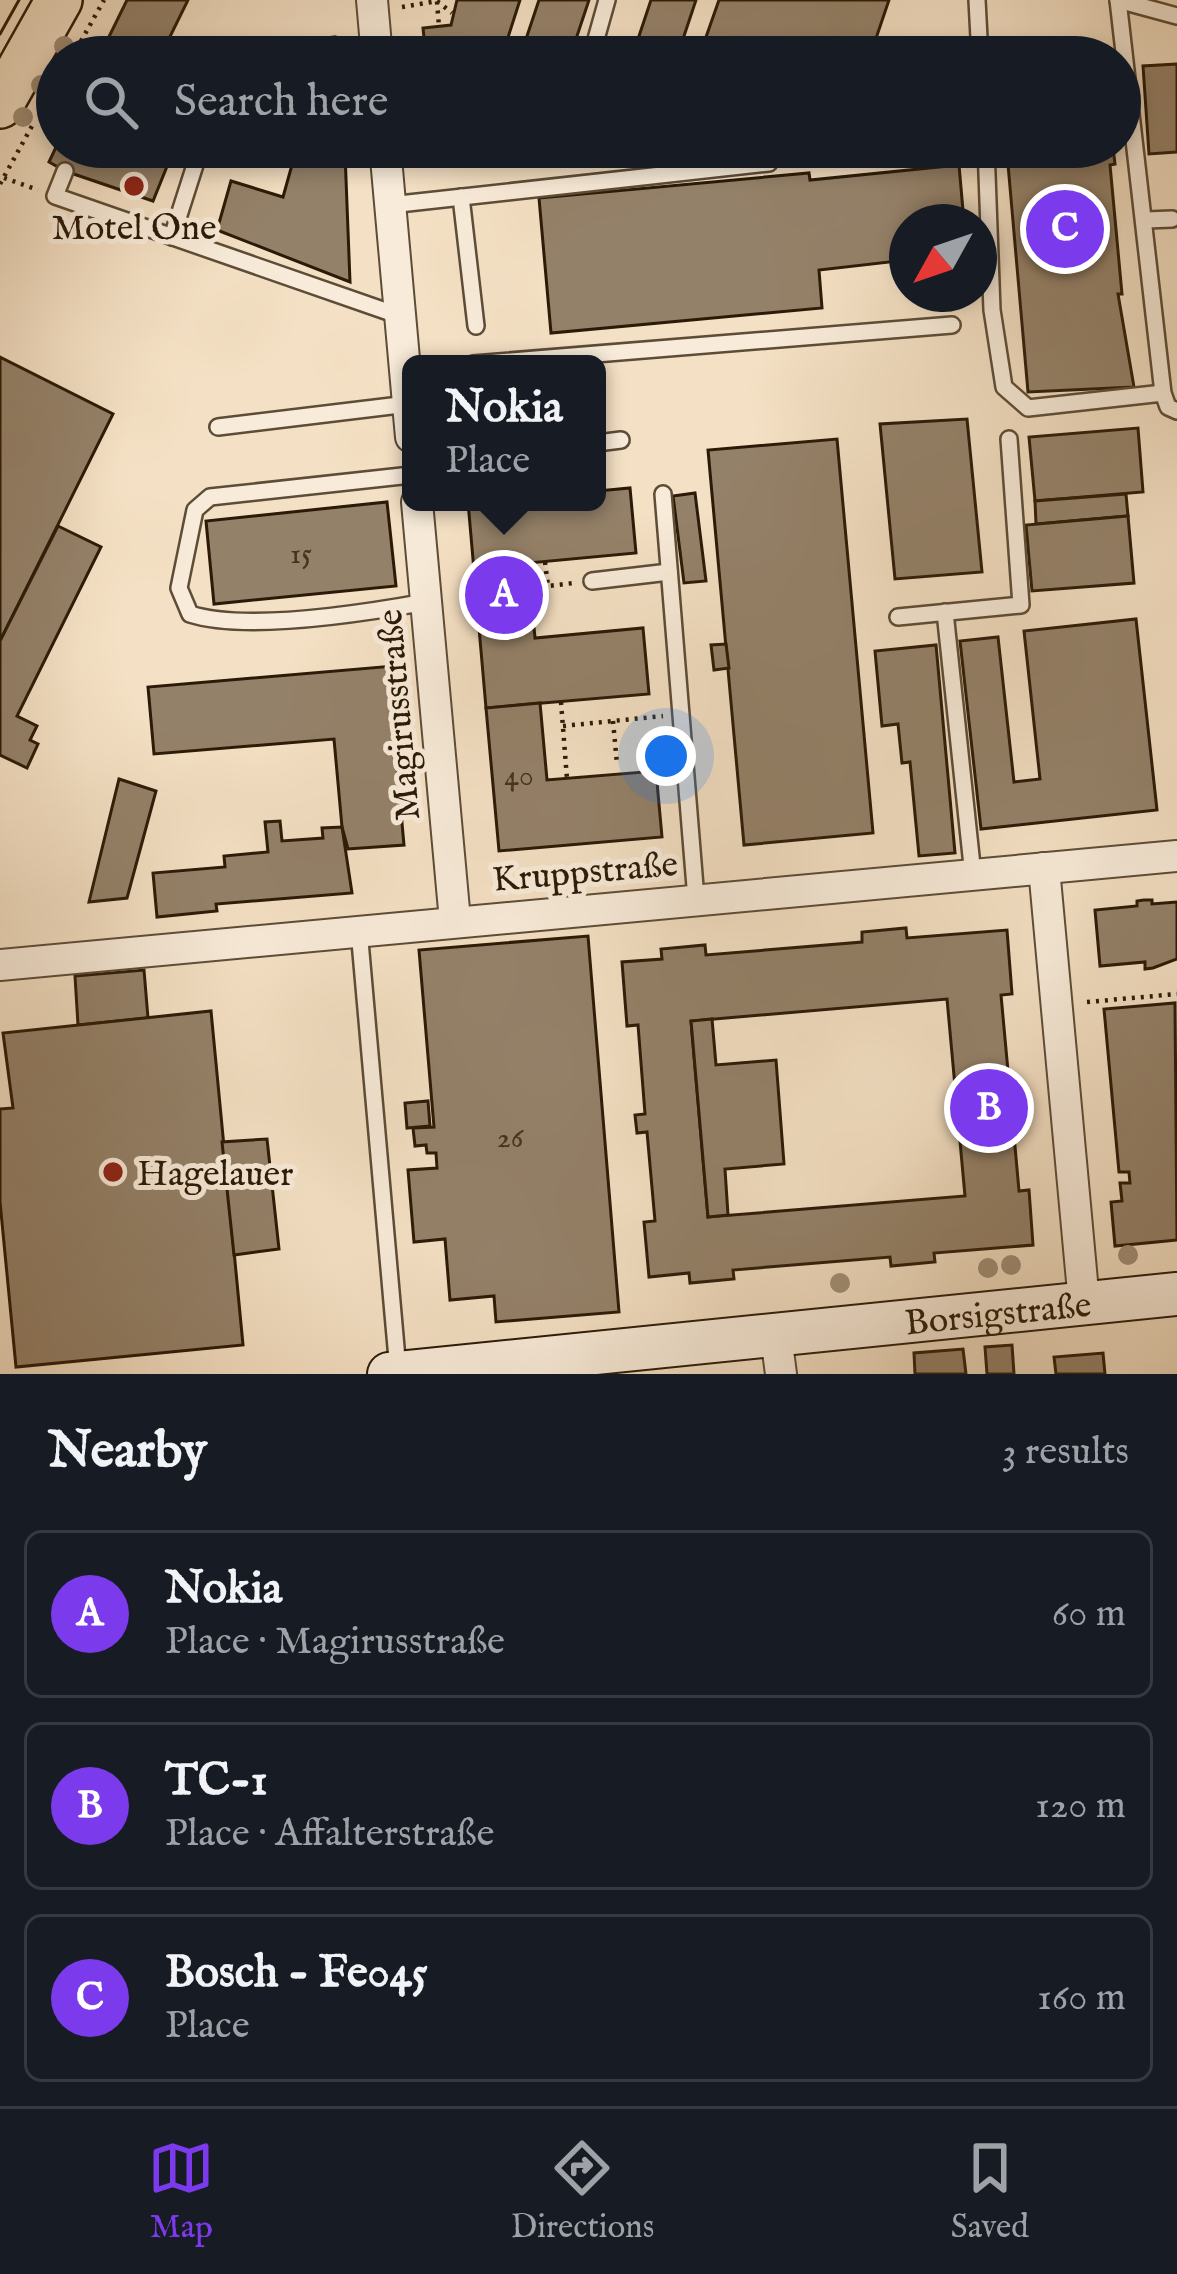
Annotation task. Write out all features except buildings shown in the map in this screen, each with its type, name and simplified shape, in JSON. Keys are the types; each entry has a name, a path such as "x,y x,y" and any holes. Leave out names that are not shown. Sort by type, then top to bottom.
{"main road":[{"path":"45,36 58,0"},
{"path":"16,115 36,60"},
{"name":"Borsigstraße","path":"388,1374 778,1355 1084,1304 1177,1294"}],"street":[{"path":"372,6 375,36"},
{"path":"387,168 406,355"},
{"name":"Magirusstraße","path":"418,511 454,921"},
{"name":"Kruppstraße","path":"0,965 1177,856"},
{"path":"1044,868 1084,1304"}],"lane":[{"path":"597,36 607,0"},
{"path":"977,0 979,36"},
{"path":"1123,36 1118,0 1177,16"},
{"path":"172,237 194,168"},
{"path":"390,205 724,168"},
{"path":"987,168 992,310 1004,387 1028,408 1162,393"},
{"path":"1139,168 1162,393 1168,407 1177,411"},
{"path":"64,171 55,196 400,316"},
{"path":"460,197 476,326"},
{"path":"1146,220 1172,219"},
{"path":"586,355 952,326"},
{"path":"218,427 402,405"},
{"path":"898,617 1021,605 1009,439"},
{"path":"606,442 621,440"},
{"path":"402,476 210,497 195,510 178,588 190,614 211,621 309,617 426,602"},
{"path":"662,494 696,899"},
{"path":"592,581 669,572"},
{"path":"945,612 973,874"},
{"path":"359,931 399,1373"}],"path":[{"path":"84,36 104,0"},
{"path":"372,6 437,1 452,13"},
{"path":"437,1 439,27"},
{"path":"16,115 2,181 55,196"},
{"path":"545,562 548,586 592,581"},
{"path":"561,701 567,779"},
{"path":"562,726 681,715"},
{"path":"613,721 617,764"},
{"path":"1057,1005 1177,994"}],"tram line":[{"path":"0,34 19,0"}],"place":[{"name":"Motel One","path":"134,186"},
{"name":"Bosch - Fe045","path":"1065,229"},
{"name":"Nokia","path":"504,595"},
{"name":"TC-1","path":"989,1108"},
{"name":"Hagelauer","path":"113,1172"}]}
